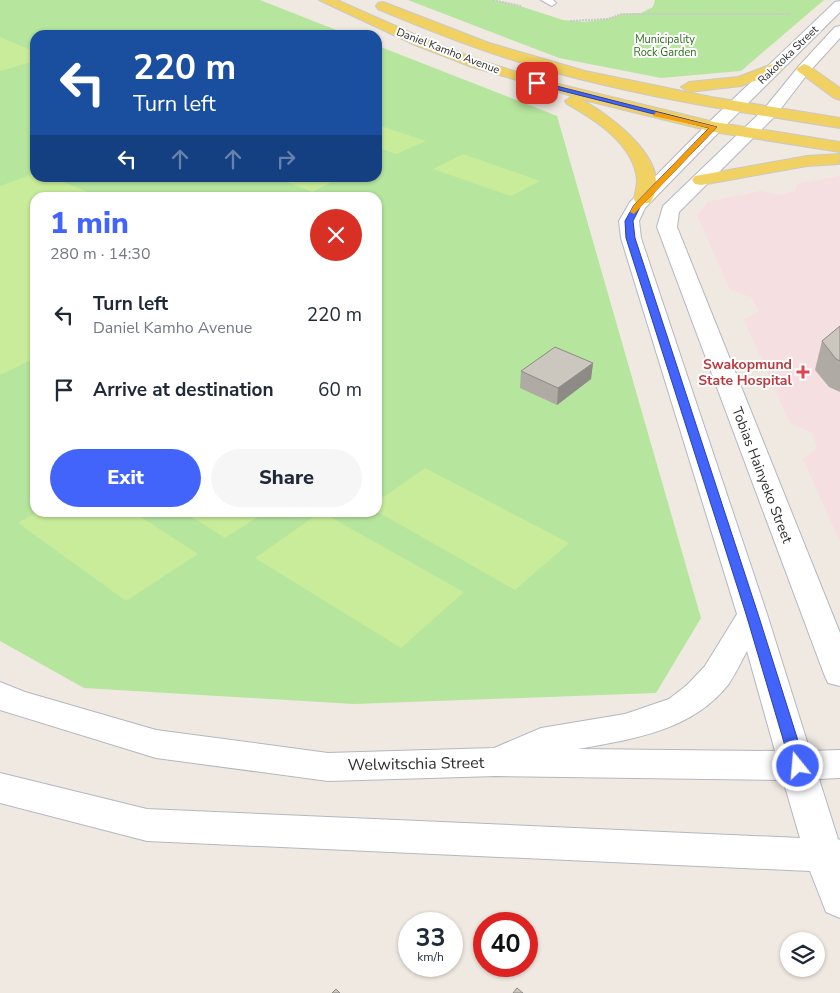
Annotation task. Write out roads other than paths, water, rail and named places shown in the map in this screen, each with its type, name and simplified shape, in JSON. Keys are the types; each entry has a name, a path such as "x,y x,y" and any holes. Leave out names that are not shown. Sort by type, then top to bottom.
{"main road":[{"name":"Daniel Kamho Avenue","path":"326,0 420,42 514,76 636,110 714,127 840,148"},
{"name":"Daniel Kamho Avenue","path":"369,0 499,51 642,87 736,106 840,123"},
{"path":"642,87 716,85 741,81 775,68"},
{"path":"804,69 840,95"},
{"path":"514,76 600,116 629,143 643,168 646,181 643,200"},
{"path":"700,180 807,161 840,159"}],"street":[{"name":"Rakotoka Street","path":"736,106 835,10"},
{"name":"Rakotoka Street","path":"770,112 804,69 840,30"},
{"path":"736,106 637,206 629,221 630,238 752,614 798,766 832,856 840,900"},
{"name":"Tobias Hainyeko Street","path":"770,112 670,210 667,227 840,674"},
{"path":"496,762 541,742 625,727 658,718 681,708 699,694 716,675 752,614"},
{"name":"Welwitschia Street","path":"0,695 14,702 156,744 328,767 496,762 798,766 840,764"},
{"path":"0,788 147,825 832,856"}],"place":[{"name":"Swakopmund State Hospital","path":"803,372"}],"park label":[{"name":"Municipality Rock Garden","path":"665,45"}]}
